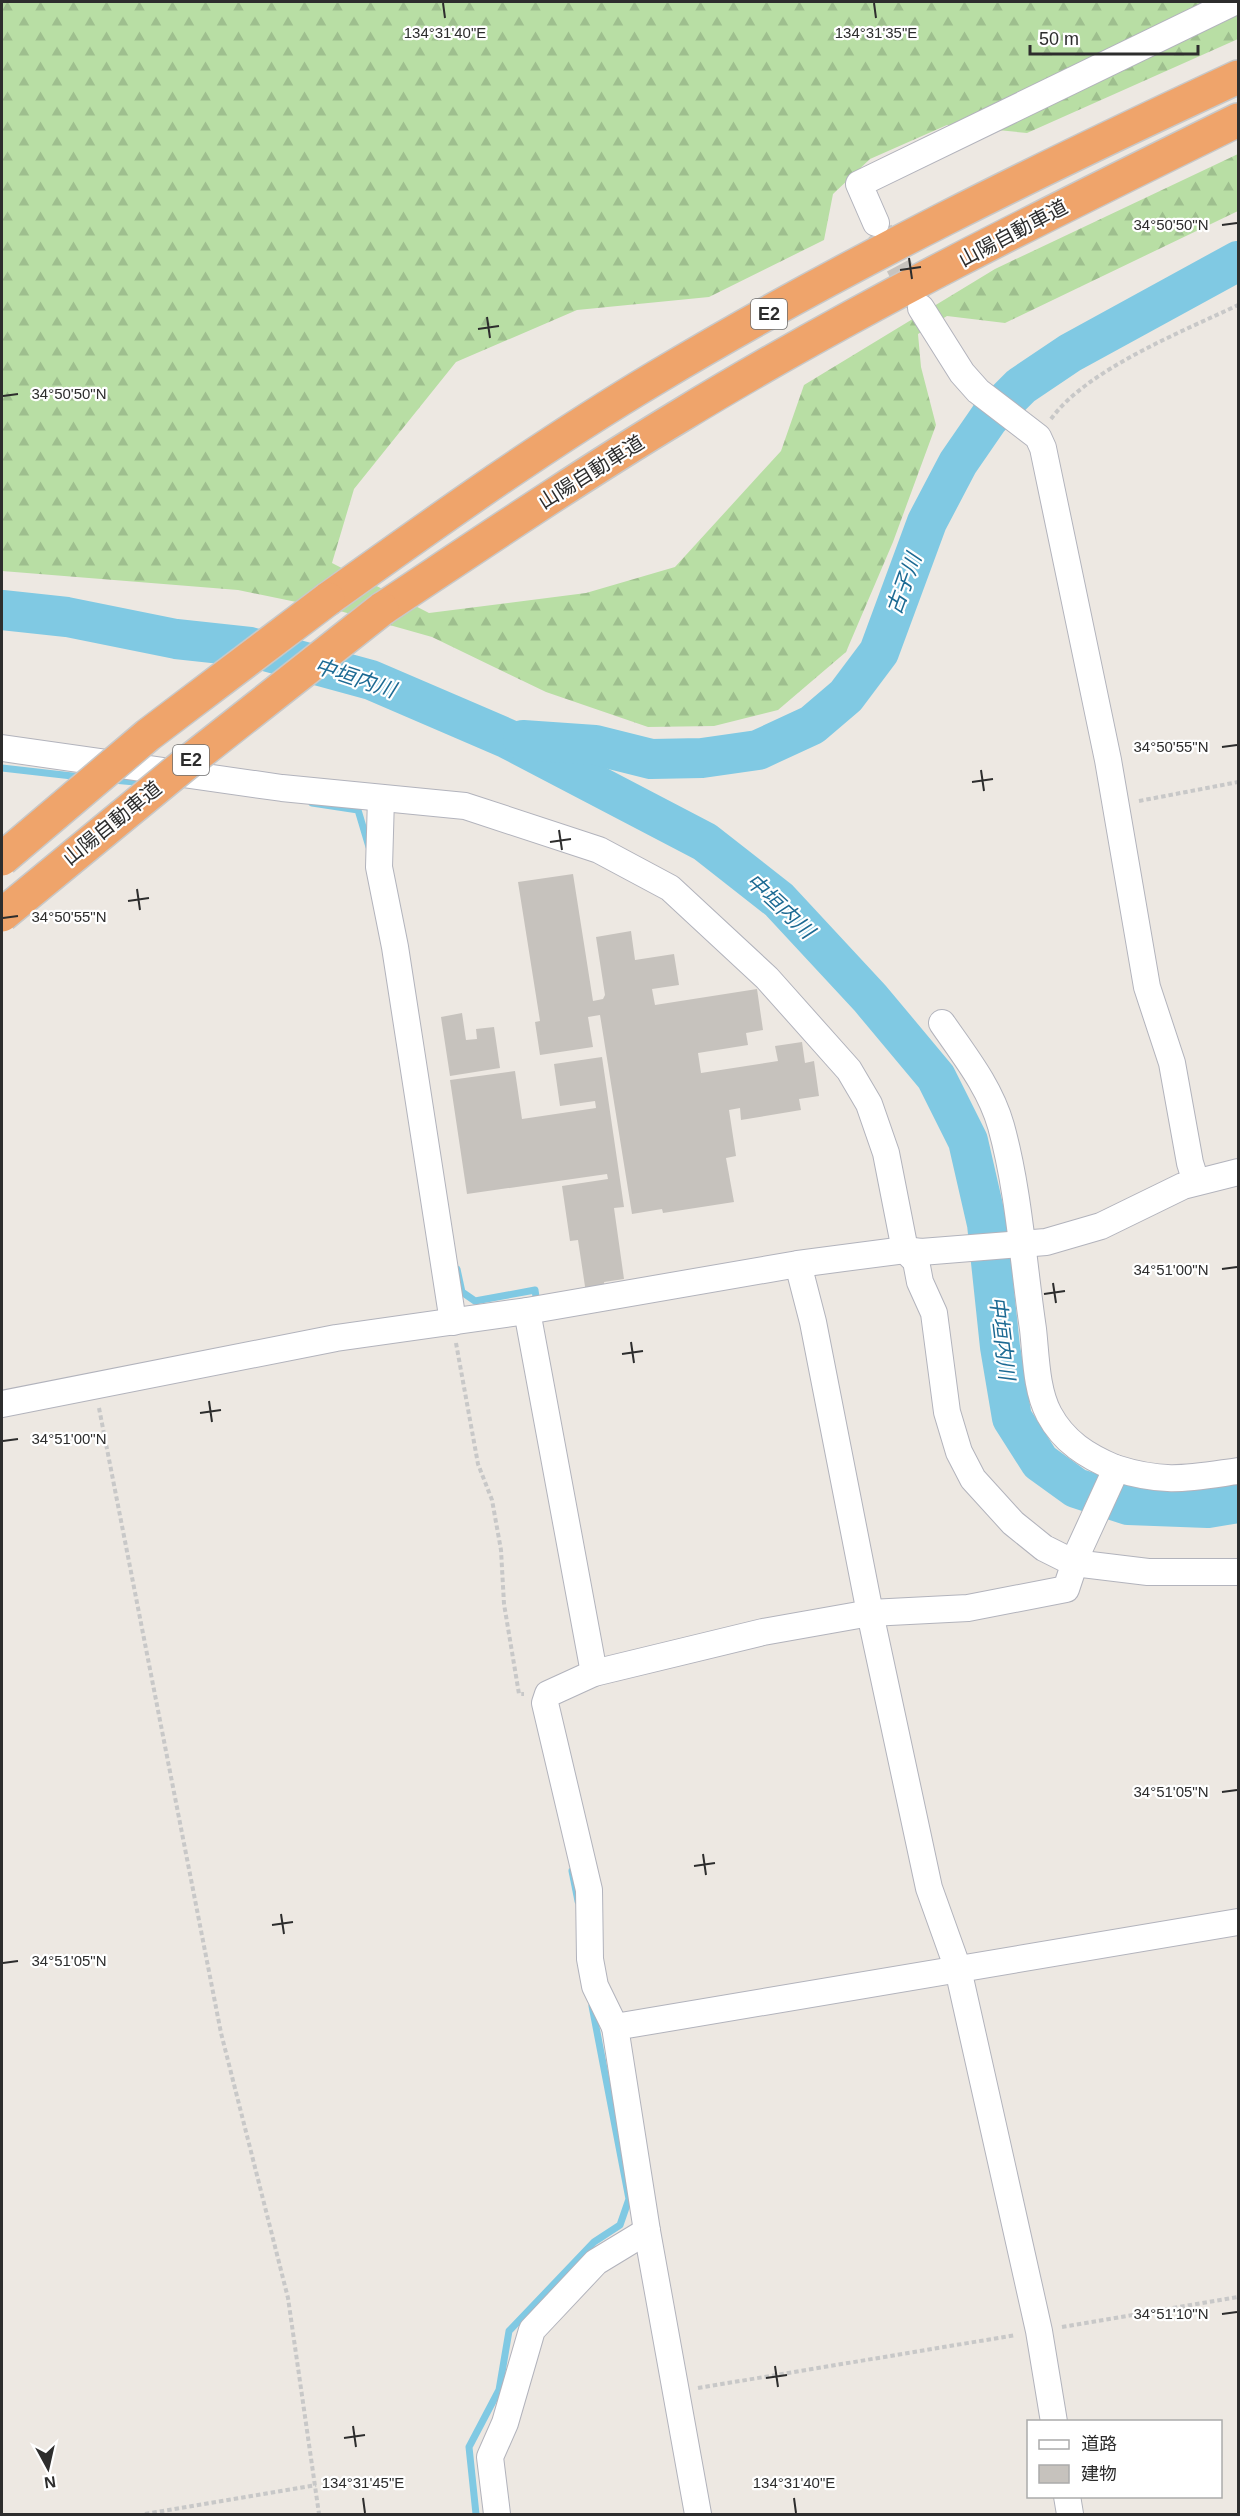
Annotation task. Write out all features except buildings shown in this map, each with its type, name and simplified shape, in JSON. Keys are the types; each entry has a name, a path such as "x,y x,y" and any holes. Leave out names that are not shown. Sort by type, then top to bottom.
{"highway":[{"name":"山陽自動車道","path":"2,859 148,735 328,599 472,496 656,378 838,275 1239,77"},
{"name":"山陽自動車道","path":"2,915 183,766 382,609 504,528 679,416 868,310 1087,194 1239,120"}],"street":[{"path":"876,223 859,184 1234,2"},
{"path":"921,308 962,372 978,390 1035,434 1043,448 1116,805 1147,987 1172,1063 1190,1163 1196,1182"},
{"path":"2,748 282,788 465,806 514,820 599,850 670,888 767,978 849,1070 869,1104 886,1153 920,1282 934,1313 947,1412 959,1452 973,1479 1021,1529 1044,1548 1148,1572 1239,1572"},
{"path":"381,798 379,867 395,947 453,1322"},
{"path":"942,1023 992,1100 1010,1162 1017,1245 1039,1377 1048,1412 1063,1436 1086,1455 1114,1472 1146,1478 1180,1480 1239,1471"},
{"path":"2,1404 336,1338 528,1311 798,1264 913,1251 1046,1242 1101,1226 1196,1182 1239,1173"},
{"path":"798,1264 813,1322 870,1613 929,1888 958,1969 1039,2331 1054,2420"},
{"path":"528,1311 594,1672"},
{"path":"699,2514 647,2232 615,2026 595,1986 590,1959 589,1890 545,1704 549,1694 594,1672 763,1632 870,1613 968,1608 1066,1589 1077,1556 1114,1472"},
{"path":"615,2026 1239,1922"},
{"path":"497,2514 490,2457 505,2422 532,2330 596,2262 647,2232"},
{"path":"1067,2498 1070,2514"}],"path":[{"path":"1035,434 1057,410 1130,356 1239,305"},
{"path":"1116,805 1239,782"},
{"path":"453,1322 478,1464 492,1500 501,1550 504,1604 519,1694 549,1694"},
{"path":"94,1386 221,2033 288,2298 320,2514"},
{"path":"677,2392 1239,2297"},
{"path":"145,2514 316,2485"}],"green space":[{"path":"2,2 1238,2 1238,39 1027,133 947,125 870,159 833,194 824,240 709,297 577,310 456,362 354,489 332,563 429,613 586,593 675,567 781,451 804,385 995,269 1238,154 1238,211 1005,323 947,316 918,334 921,367 936,425 893,542 846,652 778,710 714,726 648,727 546,692 432,637 340,611 238,590 2,571"}],"waterway":[{"name":"古子川","path":"523,740 595,745 651,759 702,758 758,750 812,725 846,696 879,652 927,522 958,463 989,418 1021,386 1070,353 1238,261"},
{"name":"中垣内川","path":"2,610 67,617 176,639 250,647 371,680 508,739 705,842 779,900 870,998 936,1077 968,1141 987,1224 1000,1347 1012,1418 1040,1462 1076,1488 1128,1505 1208,1508 1238,1503"},
{"path":"2,768 81,777"},
{"path":"113,780 146,783"},
{"path":"312,803 358,810 369,847"},
{"path":"457,1269 462,1292 475,1301 535,1290 537,1304"},
{"path":"572,1871 578,1901"},
{"path":"476,2514 469,2447 499,2390 509,2331 594,2242 620,2225 629,2199 592,2006"}],"tunnel":[{"path":"880,231 918,302"}]}
